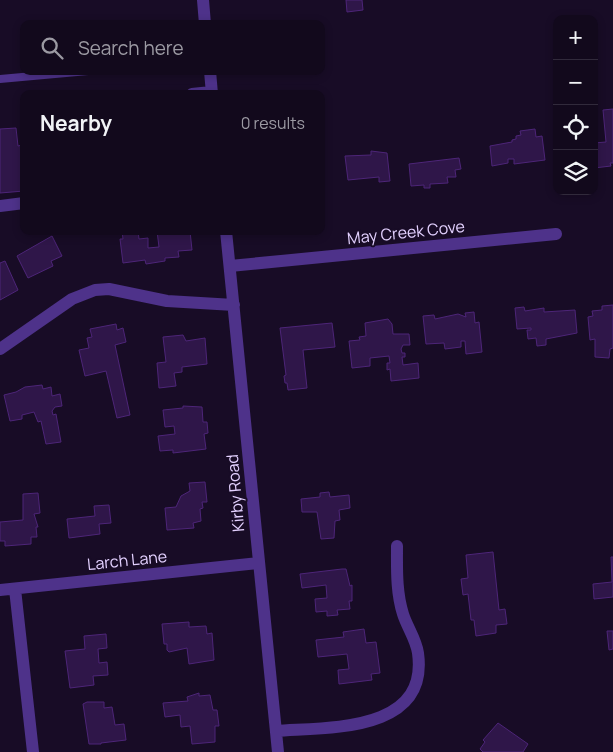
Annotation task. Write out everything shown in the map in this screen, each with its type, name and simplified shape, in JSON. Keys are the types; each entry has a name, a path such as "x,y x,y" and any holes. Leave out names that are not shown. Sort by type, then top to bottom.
{"street":[{"path":"203,0 205,20"},
{"path":"210,75 212,90"},
{"path":"0,206 20,204"},
{"name":"May Creek Cove","path":"230,266 556,234"},
{"name":"Kirby Road","path":"226,235 278,752"},
{"path":"0,349 72,299 95,290 109,289 167,300 234,305"},
{"path":"276,731 350,725 380,718 394,711 413,691 417,679 418,652 400,602 397,546"},
{"name":"Larch Lane","path":"0,590 258,563"},
{"path":"15,588 33,752"}],"lane":[{"path":"0,79 44,75"}],"building":[{"path":"346,0 362,0 363,10 347,12"},
{"path":"613,109 613,163 610,163 611,166 598,168 598,143 606,142 603,110"},
{"path":"16,128 18,146 20,146 20,191 0,193 0,129"},
{"path":"535,129 536,137 542,136 545,160 514,164 514,159 508,159 508,163 492,166 490,146 512,142 512,140 516,139 516,136 521,135 520,131"},
{"path":"371,151 387,153 390,181 379,182 379,177 348,180 345,156 371,155"},
{"path":"459,158 461,169 455,170 456,177 447,177 448,183 430,184 430,188 424,188 424,185 411,186 409,164"},
{"path":"122,235 138,235 139,239 148,238 148,248 159,247 158,235 190,235 192,250 178,251 179,257 165,258 165,261 146,264 145,260 123,263 120,239 123,239"},
{"path":"52,236 62,256 51,261 53,266 28,278 17,256"},
{"path":"5,261 18,290 0,300 0,263"},
{"path":"613,305 613,348 610,349 609,358 595,357 595,339 590,340 588,317 593,316 592,311 602,310 602,306"},
{"path":"524,307 525,311 544,308 544,312 575,310 577,333 546,339 546,345 537,346 536,338 528,339 527,330 531,330 531,328 517,329 515,308"},
{"path":"474,312 475,323 479,322 482,352 466,354 465,341 461,341 461,347 445,349 444,343 426,344 423,316 434,315 435,319 458,314 466,317 465,313"},
{"path":"388,319 392,324 393,334 409,334 410,345 403,345 401,349 402,353 405,353 405,357 402,357 403,365 418,363 419,378 391,381 390,369 387,370 387,363 390,363 389,356 370,358 370,366 352,368 349,341 360,340 359,337 366,336 365,323"},
{"path":"332,323 335,347 303,350 307,388 288,390 284,376 286,375 280,328"},
{"path":"116,324 117,330 123,328 126,342 115,345 130,415 117,418 106,371 85,376 79,350 89,348 87,338 92,337 90,329"},
{"path":"183,335 186,341 205,338 207,364 182,367 182,372 174,373 176,386 159,388 157,363 166,362 163,337"},
{"path":"42,385 43,389 51,387 52,396 60,394 62,406 55,407 52,411 53,415 56,414 61,442 46,444 41,421 38,422 34,412 22,415 22,419 10,421 4,395 25,387"},
{"path":"183,406 202,407 203,422 207,422 208,433 204,434 206,449 173,453 173,450 160,451 158,436 175,434 174,426 165,427 163,410 183,408"},
{"path":"205,482 207,502 202,502 203,508 200,509 201,521 193,523 194,528 167,530 165,508 176,507 181,496 190,491 189,483"},
{"path":"329,492 330,497 349,495 350,508 339,510 340,520 335,521 334,538 321,539 317,512 302,512 301,499 320,497 320,493"},
{"path":"38,493 40,513 34,514 38,527 36,527 37,537 31,537 31,544 5,546 5,541 0,541 0,522 23,520 23,494"},
{"path":"109,505 111,523 99,524 100,534 69,538 67,519 95,516 94,506"},
{"path":"493,552 499,610 505,609 507,624 496,625 496,633 476,636 474,620 471,620 468,594 463,595 461,579 468,578 466,555"},
{"path":"611,557 613,557 613,597 594,599 593,584 612,582"},
{"path":"346,569 350,586 352,585 352,601 349,601 350,609 337,610 338,615 327,616 327,611 316,612 315,599 327,598 326,585 302,588 300,574"},
{"path":"189,622 189,627 206,626 207,634 212,633 214,660 189,664 187,648 169,652 167,650 167,644 164,644 162,624"},
{"path":"364,629 366,643 376,642 380,673 371,674 372,680 339,684 338,670 349,669 347,654 318,657 316,640 344,637 343,632"},
{"path":"607,631 613,631 613,649 609,650"},
{"path":"106,634 107,648 98,649 99,663 107,662 108,675 93,676 94,685 70,688 65,651 85,649 84,636"},
{"path":"199,693 199,696 210,695 213,710 217,710 219,726 215,726 215,742 192,744 190,726 181,727 180,715 165,717 163,703 188,701 187,697"},
{"path":"87,702 104,702 104,708 112,707 115,725 124,724 126,740 89,744 83,704"},
{"path":"498,723 528,744 523,752 483,752 480,749 485,742 483,740"}]}
